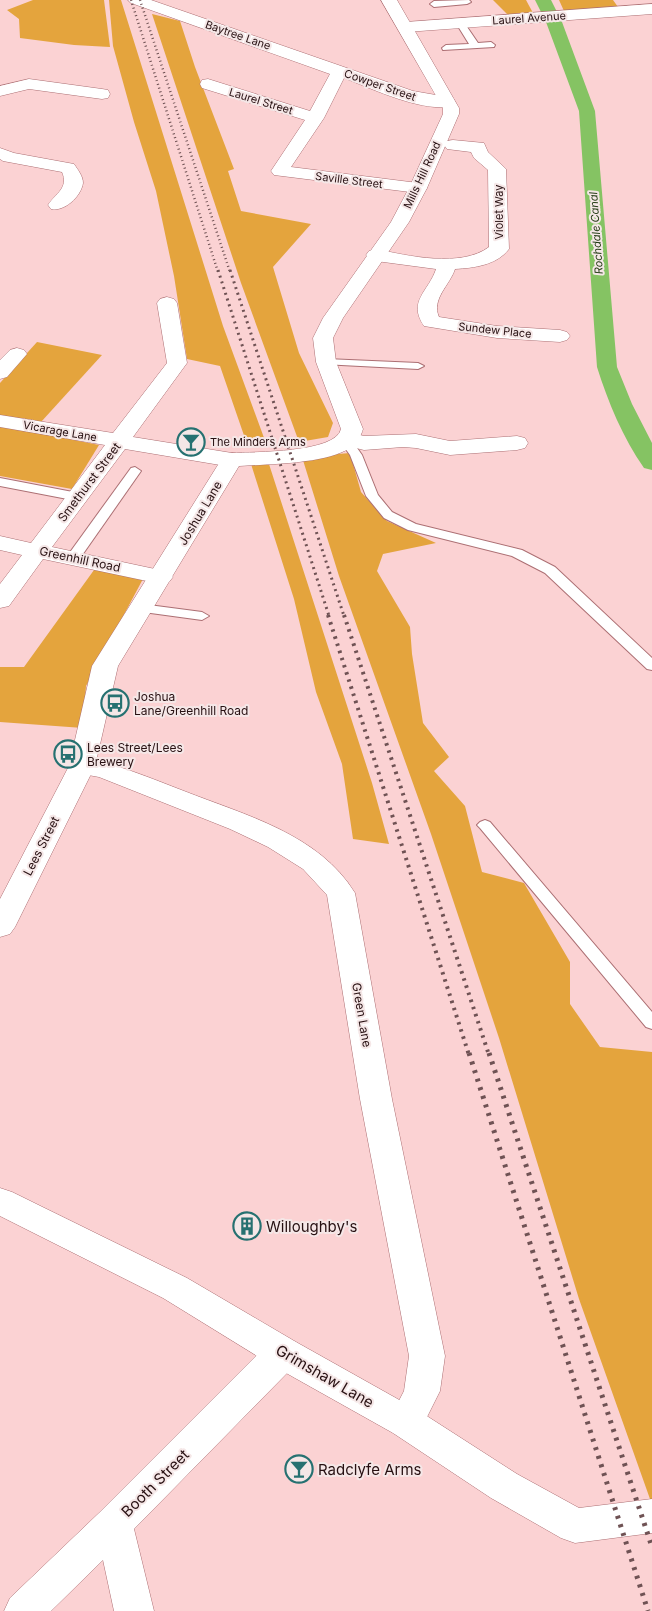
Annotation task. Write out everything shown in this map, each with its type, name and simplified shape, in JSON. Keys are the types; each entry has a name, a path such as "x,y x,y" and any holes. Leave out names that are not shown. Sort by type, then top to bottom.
{"street":[{"name":"Baytree Lane","path":"136,0 340,71"},
{"path":"388,0 406,28 447,102"},
{"name":"Laurel Avenue","path":"406,28 652,9"},
{"name":"Cowper Street","path":"280,171 314,118 340,71 407,95 425,100 447,102"},
{"path":"0,91 29,84 50,85 102,94"},
{"name":"Laurel Street","path":"208,84 314,118"},
{"path":"50,85 72,95"},
{"name":"Mills Hill Road","path":"324,353 332,318 400,222 418,188 451,114 447,102"},
{"name":"Violet Way","path":"376,255 446,264 484,259 498,249 497,169 480,154 484,145 453,145"},
{"path":"0,153 9,157 68,168 75,176 75,183 70,192 57,205"},
{"name":"Saville Street","path":"280,171 418,188"},
{"name":"Sundew Place","path":"446,264 445,276 430,295 427,303 427,317 424,327 560,336"},
{"name":"Smethurst Street","path":"0,601 177,364 167,303"},
{"path":"232,460 315,452 341,445 347,440 352,429 324,353"},
{"path":"0,373 17,354"},
{"name":"Vicarage Lane","path":"0,421 232,460"},
{"path":"347,440 364,443 409,440 450,448 517,444"},
{"name":"Joshua Lane","path":"82,766 105,666 232,460"},
{"name":"Greenhill Road","path":"0,543 161,577"},
{"name":"Lees Street","path":"0,927 82,766"},
{"name":"Green Lane","path":"82,766 105,770 246,826 286,844 331,878 341,893 376,1099 427,1356 425,1386 416,1407 406,1422"},
{"name":"Grimshaw Lane","path":"0,1201 175,1288 283,1353 406,1422 504,1486 575,1526 652,1516"},
{"name":"Booth Street","path":"24,1611 114,1524 283,1353"},
{"path":"114,1524 134,1611"}],"lane":[{"path":"434,4 467,2"},
{"path":"450,3 475,46"},
{"path":"446,48 492,45"},
{"path":"324,353 418,366"},
{"path":"347,440 356,455 372,496 388,515 412,527 518,553 550,570 652,666"},
{"path":"73,558 135,471"},
{"path":"0,482 78,497"},
{"path":"141,608 202,616"},
{"path":"485,825 652,1023"}],"shaded area":[{"path":"33,0 104,0 110,47 74,45 20,38 19,19 7,10"},
{"path":"109,0 121,0 223,326 267,446 248,447 220,366 187,359 174,276 156,191 113,46"},
{"path":"493,0 526,0 533,13 508,15"},
{"path":"559,0 613,0 618,7 564,11"},
{"path":"152,14 180,21 195,67 234,169 228,171 241,211 311,224 273,267 299,353 333,423 328,437 299,442 241,283"},
{"path":"37,342 102,355 41,422 0,415 0,383"},
{"path":"0,425 99,445 72,489 0,476"},
{"path":"350,453 361,492 387,521 436,543 383,554 377,571 410,627 412,654 423,723 449,757 434,771 465,806 482,872 524,883 570,962 570,1004 600,1047 652,1052 652,1499 650,1499 579,1299 499,1038 431,834 339,576 302,457"},
{"path":"268,461 372,783 389,844 353,839 342,764 316,692 294,599 251,464"},
{"path":"94,570 144,577 86,686 83,728 0,722 0,667 24,667"}],"waterway":[{"name":"Rochdale Canal","path":"543,0 554,22 587,111 607,367 621,404 652,463"}],"railway":[{"path":"131,0 218,272"},
{"path":"140,0 230,272"},
{"path":"218,270 329,616"},
{"path":"230,270 344,616"},
{"path":"328,615 469,1055"},
{"path":"344,615 489,1055"},
{"path":"469,1053 648,1611"},
{"path":"489,1053 652,1547"}],"place":[{"name":"The Minders Arms","path":"191,442"},
{"name":"Joshua Lane/Greenhill Road","path":"115,703"},
{"name":"Lees Street/Lees Brewery","path":"68,754"},
{"name":"Willoughby's","path":"247,1226"},
{"name":"Radclyfe Arms","path":"299,1469"}]}
